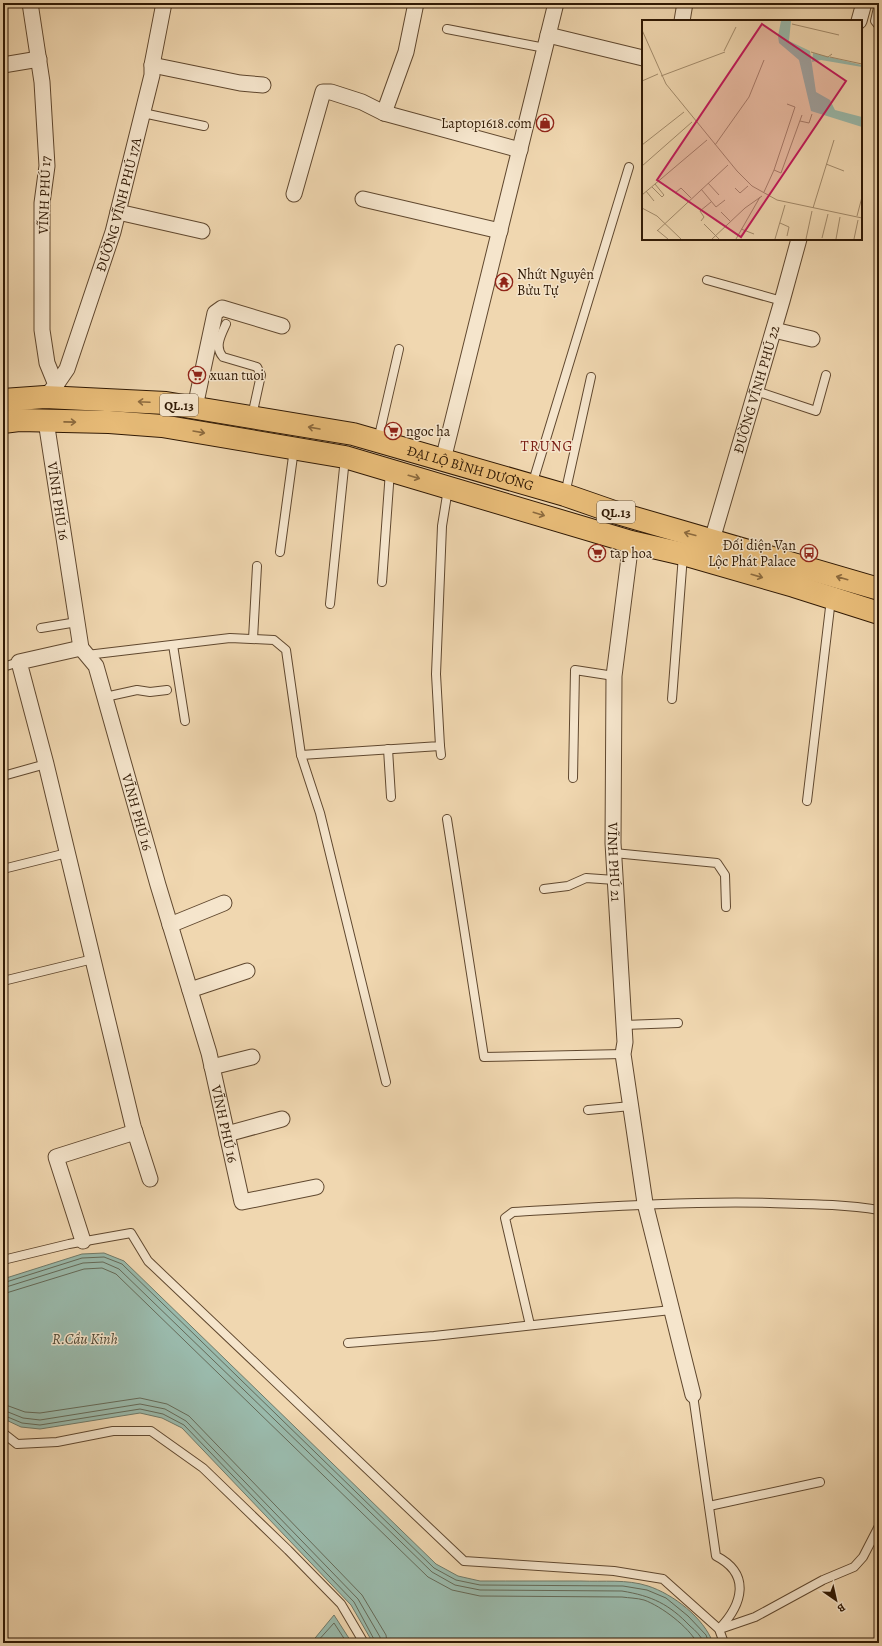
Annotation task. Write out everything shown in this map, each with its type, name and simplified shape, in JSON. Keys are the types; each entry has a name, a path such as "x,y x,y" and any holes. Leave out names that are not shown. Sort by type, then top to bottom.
{"highway":[{"name":"ĐẠI LỘ BÌNH DƯƠNG","path":"3,400 51,391 195,407 353,434 565,495 635,518 879,589"},
{"name":"ĐẠI LỘ BÌNH DƯƠNG","path":"3,422 19,420 109,422 162,426 345,457 631,542 683,554 879,613"},
{"path":"631,542 635,518"}],"street":[{"name":"VĨNH PHÚ 17","path":"30,3 42,82 46,166 42,203 42,330 51,391"},
{"name":"ĐƯỜNG VĨNH PHÚ 17A","path":"51,391 67,369 113,232 152,75 152,65 164,3"},
{"path":"384,113 406,52 416,3"},
{"path":"443,460 556,3"},
{"path":"682,20 685,3"},
{"path":"859,20 864,3"},
{"path":"546,42 642,58"},
{"path":"3,64 39,59"},
{"path":"152,65 240,83 263,85"},
{"path":"294,194 323,92 332,92 362,102 384,113 520,150"},
{"path":"363,199 500,231"},
{"path":"118,212 202,231"},
{"name":"ĐƯỜNG VĨNH PHÚ 22","path":"712,540 774,330 798,240"},
{"path":"195,407 214,313 222,308 282,326"},
{"path":"774,330 812,339"},
{"name":"VĨNH PHÚ 16","path":"46,421 77,622 84,652 96,666 190,990 212,1067 242,1202 316,1187"},
{"name":"VĨNH PHÚ 21","path":"631,542 614,676 614,853 625,1042 623,1054 645,1203 670,1310 693,1395"},
{"path":"84,652 19,662 46,764 135,1132 150,1179"},
{"path":"170,925 224,903"},
{"path":"190,990 247,971"},
{"path":"212,1067 252,1057"},
{"path":"227,1134 282,1119"},
{"path":"83,1241 56,1157 135,1132"}],"lane":[{"path":"879,3 876,21 879,26"},
{"path":"447,29 546,42"},
{"path":"143,113 204,126"},
{"path":"532,486 629,167"},
{"path":"707,280 782,301"},
{"path":"226,324 218,345 219,353 223,357 257,367 261,375 252,417"},
{"path":"377,442 399,349"},
{"path":"756,391 816,411 826,375"},
{"path":"565,495 591,377"},
{"path":"280,552 294,448"},
{"path":"330,604 345,457"},
{"path":"382,582 390,470"},
{"path":"441,754 436,674 442,526 448,487"},
{"path":"672,699 683,554"},
{"path":"253,639 257,566"},
{"path":"807,801 831,598"},
{"path":"41,628 77,622"},
{"path":"84,652 173,645 230,638 274,640 286,650 301,755 320,814 386,1082"},
{"path":"173,645 185,722"},
{"path":"3,667 19,662"},
{"path":"573,778 575,670 614,676"},
{"path":"105,697 137,690 150,692 167,690"},
{"path":"301,755 440,746"},
{"path":"388,749 391,797"},
{"path":"3,776 46,764"},
{"path":"447,819 484,1057 623,1054"},
{"path":"3,869 67,853"},
{"path":"614,853 717,863 725,875 726,907"},
{"path":"544,888 568,886 586,878 615,880"},
{"path":"3,981 93,958"},
{"path":"624,1025 678,1023"},
{"path":"588,1110 631,1106"},
{"path":"530,1325 505,1218 513,1212 645,1203 728,1202 809,1204 879,1210"},
{"path":"3,1260 83,1241 131,1233 148,1261 464,1561 614,1571 663,1580 719,1629 724,1643"},
{"path":"348,1343 670,1310"},
{"path":"693,1395 716,1556 728,1562 741,1584 739,1598 726,1621 719,1629"},
{"path":"3,1433 17,1444 57,1442 112,1431 150,1431 203,1468 288,1550 341,1604 364,1643"},
{"path":"709,1506 820,1482"},
{"path":"719,1629 737,1624 774,1608 823,1580 854,1567 863,1557 879,1526"}],"water":[{"name":"R.Cầu Kinh","path":"104,1253 124,1261 436,1564 458,1576 480,1581 615,1581 632,1582 648,1586 667,1595 686,1608 703,1625 713,1643 373,1643 351,1605 182,1428 162,1418 140,1413 40,1429 21,1427 4,1419 3,1279 82,1254"},
{"path":"334,1615 352,1643 311,1643"}],"place":[{"name":"Laptop1618.com","path":"545,123"},
{"name":"Nhứt Nguyên Bửu Tự","path":"504,282"},
{"name":"xuan tuoi","path":"197,375"},
{"name":"ngoc ha","path":"393,431"},
{"name":"tap hoa","path":"597,553"},
{"name":"Đối diện Vạn Lộc Phát Palace","path":"809,553"}],"district":[{"name":"TRUNG","path":"547,446"}]}
